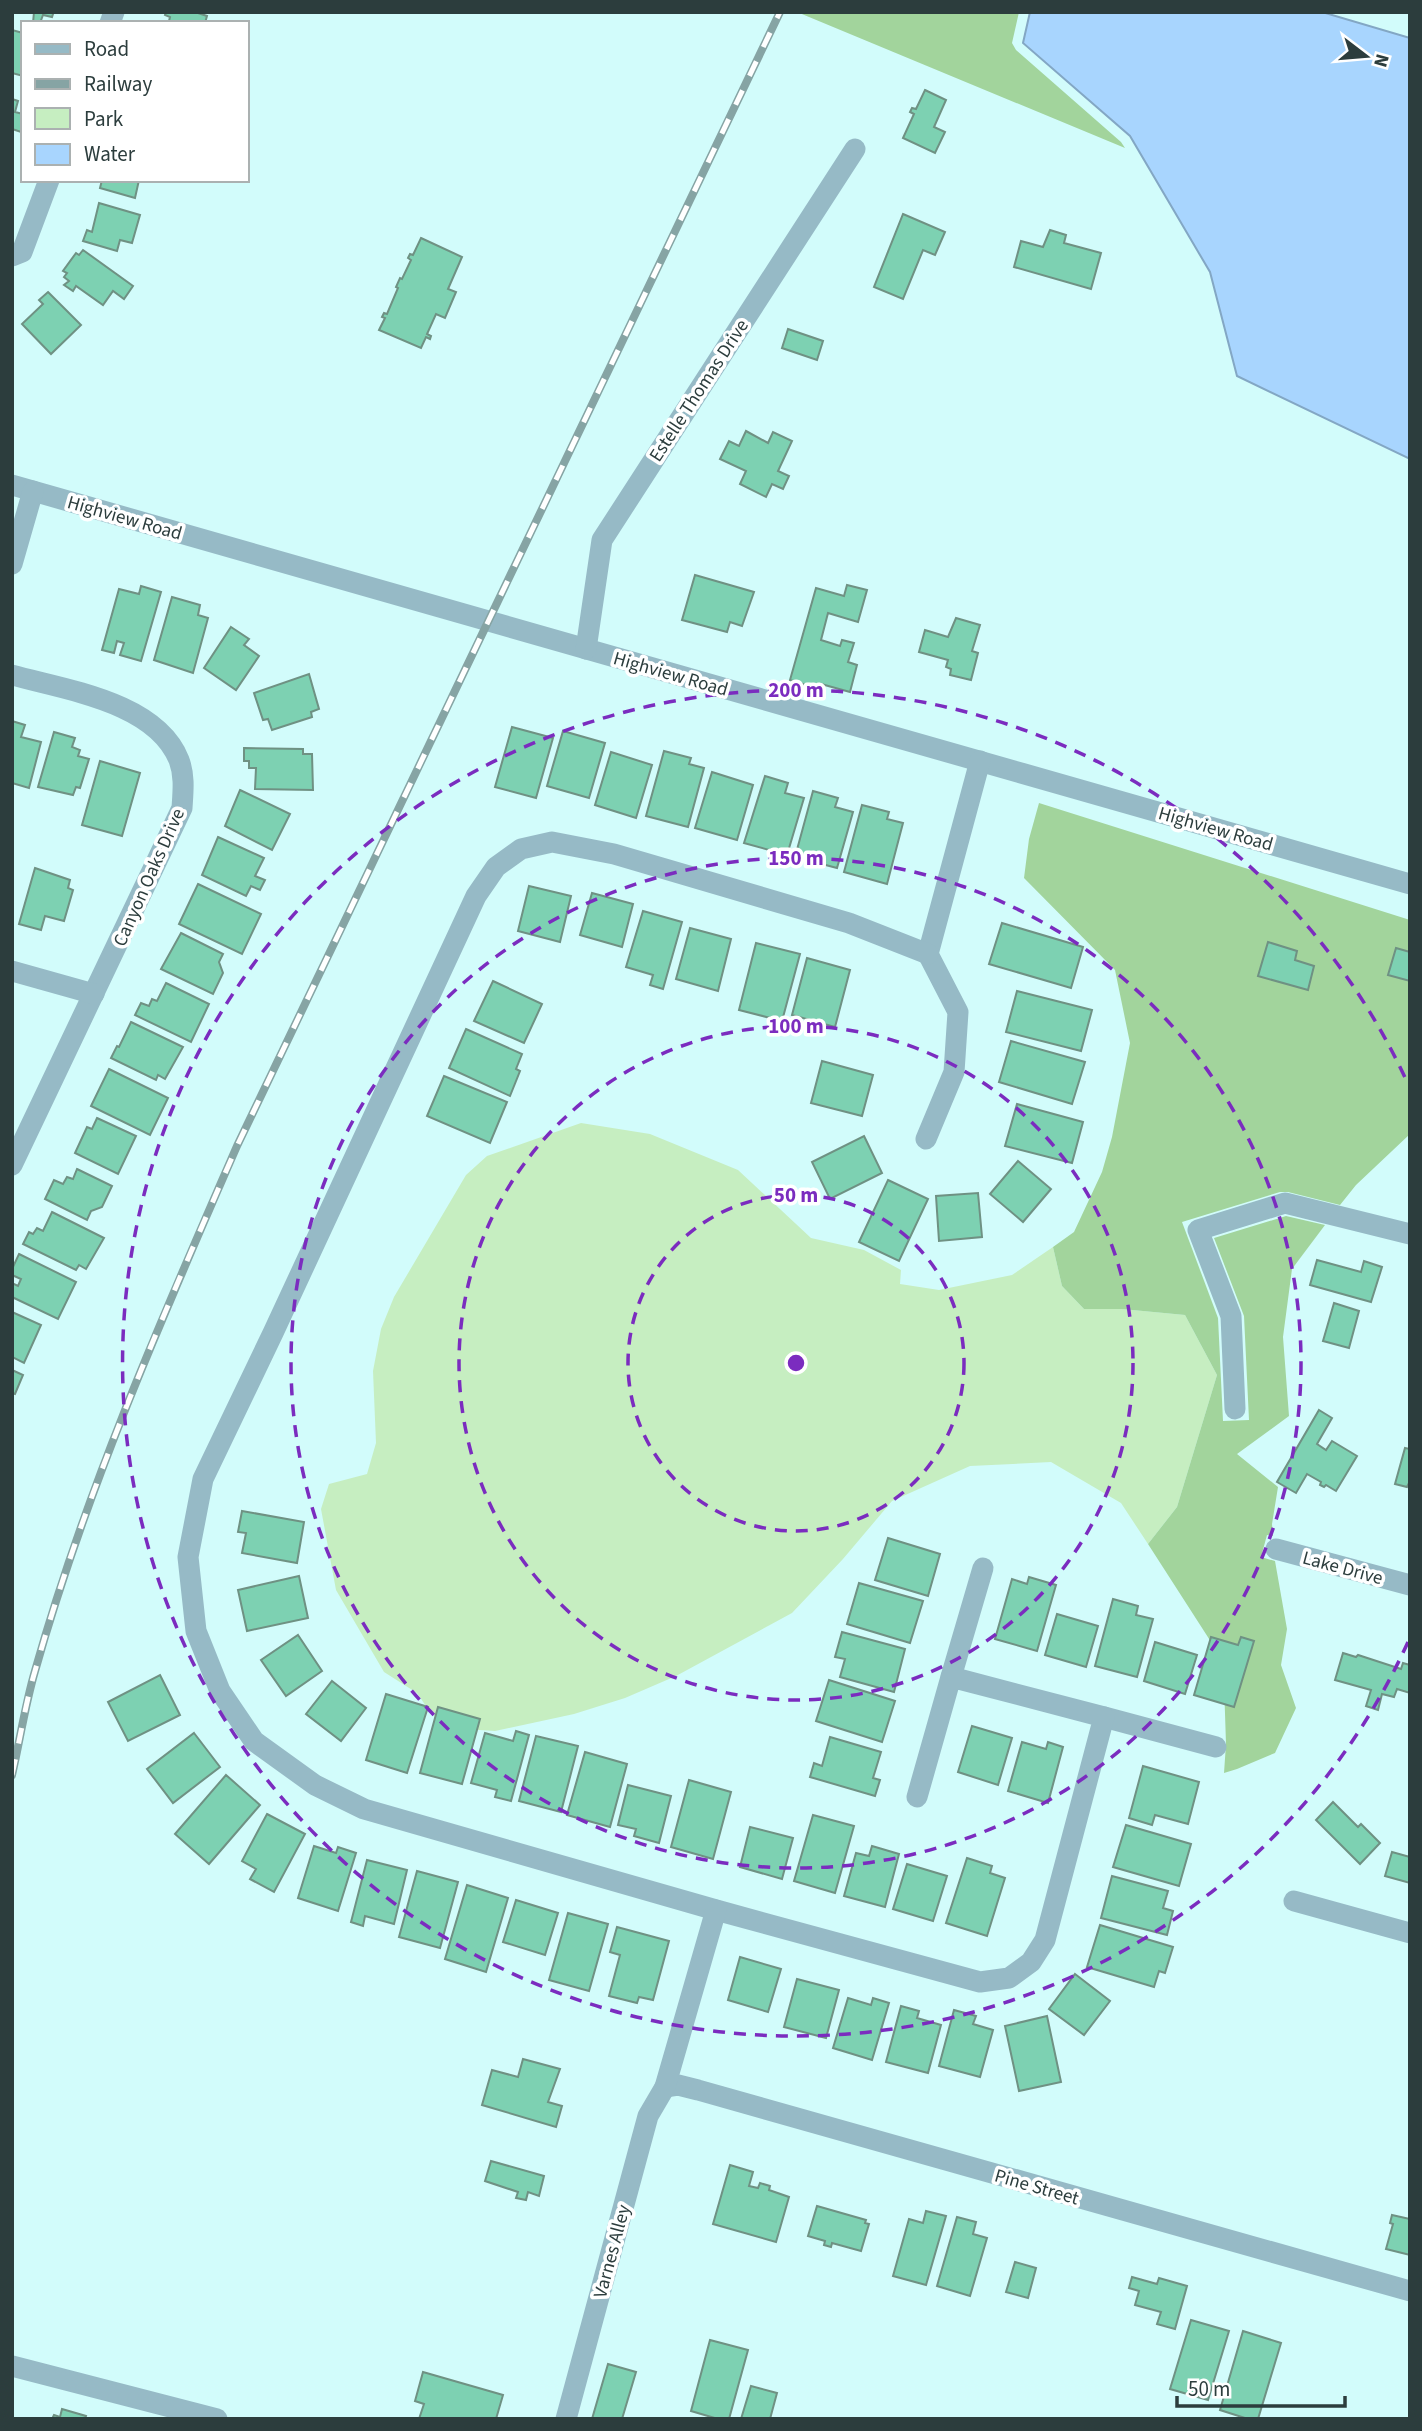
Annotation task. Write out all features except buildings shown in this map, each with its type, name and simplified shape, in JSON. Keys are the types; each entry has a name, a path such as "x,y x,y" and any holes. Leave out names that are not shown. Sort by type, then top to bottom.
{"street":[{"name":"Estelle Thomas Drive","path":"586,649 602,540 855,149"},
{"path":"12,256 22,252 48,182"},
{"name":"Highview Road","path":"22,488 1410,884"},
{"path":"12,564 22,488"},
{"name":"Canyon Oaks Drive","path":"12,675 109,702 137,714 170,743 179,762 183,782 182,808 12,1165"},
{"path":"928,954 980,761"},
{"path":"926,1139 954,1072 958,1012 928,954 849,923 614,854 552,842 521,849 496,867 476,896 274,1333 203,1479 188,1557 196,1631 220,1691 254,1741 315,1785 364,1809 716,1910 981,1982 1009,1978 1031,1962 1045,1940 1104,1717"},
{"path":"12,971 94,994"},
{"path":"1235,1409 1231,1316 1198,1230 1285,1203 1410,1234"},
{"name":"Lake Drive","path":"1276,1549 1410,1585"},
{"path":"916,1797 983,1568"},
{"path":"951,1677 1216,1747"},
{"path":"1294,1900 1410,1933"},
{"name":"Varnes Alley","path":"566,2419 648,2116 665,2087 716,1910"},
{"name":"Pine Street","path":"665,2087 678,2085 1410,2291"},
{"path":"12,2367 217,2419"}],"green space":[{"path":"797,12 1019,12 1012,43 1016,50 1125,148"},
{"path":"1039,803 1410,920 1410,1134 1356,1185 1340,1205 1280,1192 1182,1222 1218,1318 1223,1421 1249,1420 1244,1316 1214,1238 1286,1216 1325,1225 1292,1269 1283,1337 1289,1416 1237,1454 1278,1487 1272,1524 1273,1536 1267,1535 1261,1557 1275,1561 1287,1629 1281,1665 1296,1708 1275,1753 1224,1773 1224,1683 1213,1645 1148,1544 1177,1507 1217,1375 1185,1315 1122,1309 1084,1309 1062,1286 1053,1247 1074,1232 1102,1172 1112,1137 1130,1043 1115,970 1024,878 1029,839"},
{"path":"581,1123 650,1134 738,1170 811,1238 864,1250 901,1270 900,1284 939,1290 1012,1275 1053,1247 1062,1286 1084,1309 1122,1309 1185,1315 1217,1375 1177,1507 1148,1544 1121,1503 1051,1462 970,1466 892,1501 792,1613 676,1676 625,1698 574,1714 495,1731 449,1728 430,1712 417,1693 384,1672 336,1590 321,1509 329,1484 367,1474 376,1443 373,1371 381,1329 394,1297 466,1175 487,1156"}],"water":[{"path":"1030,12 1322,12 1410,38 1410,459 1237,376 1210,272 1130,136 1023,43"}],"railway":[{"path":"12,1775 31,1684 78,1537 127,1405 237,1146 780,12"}]}
